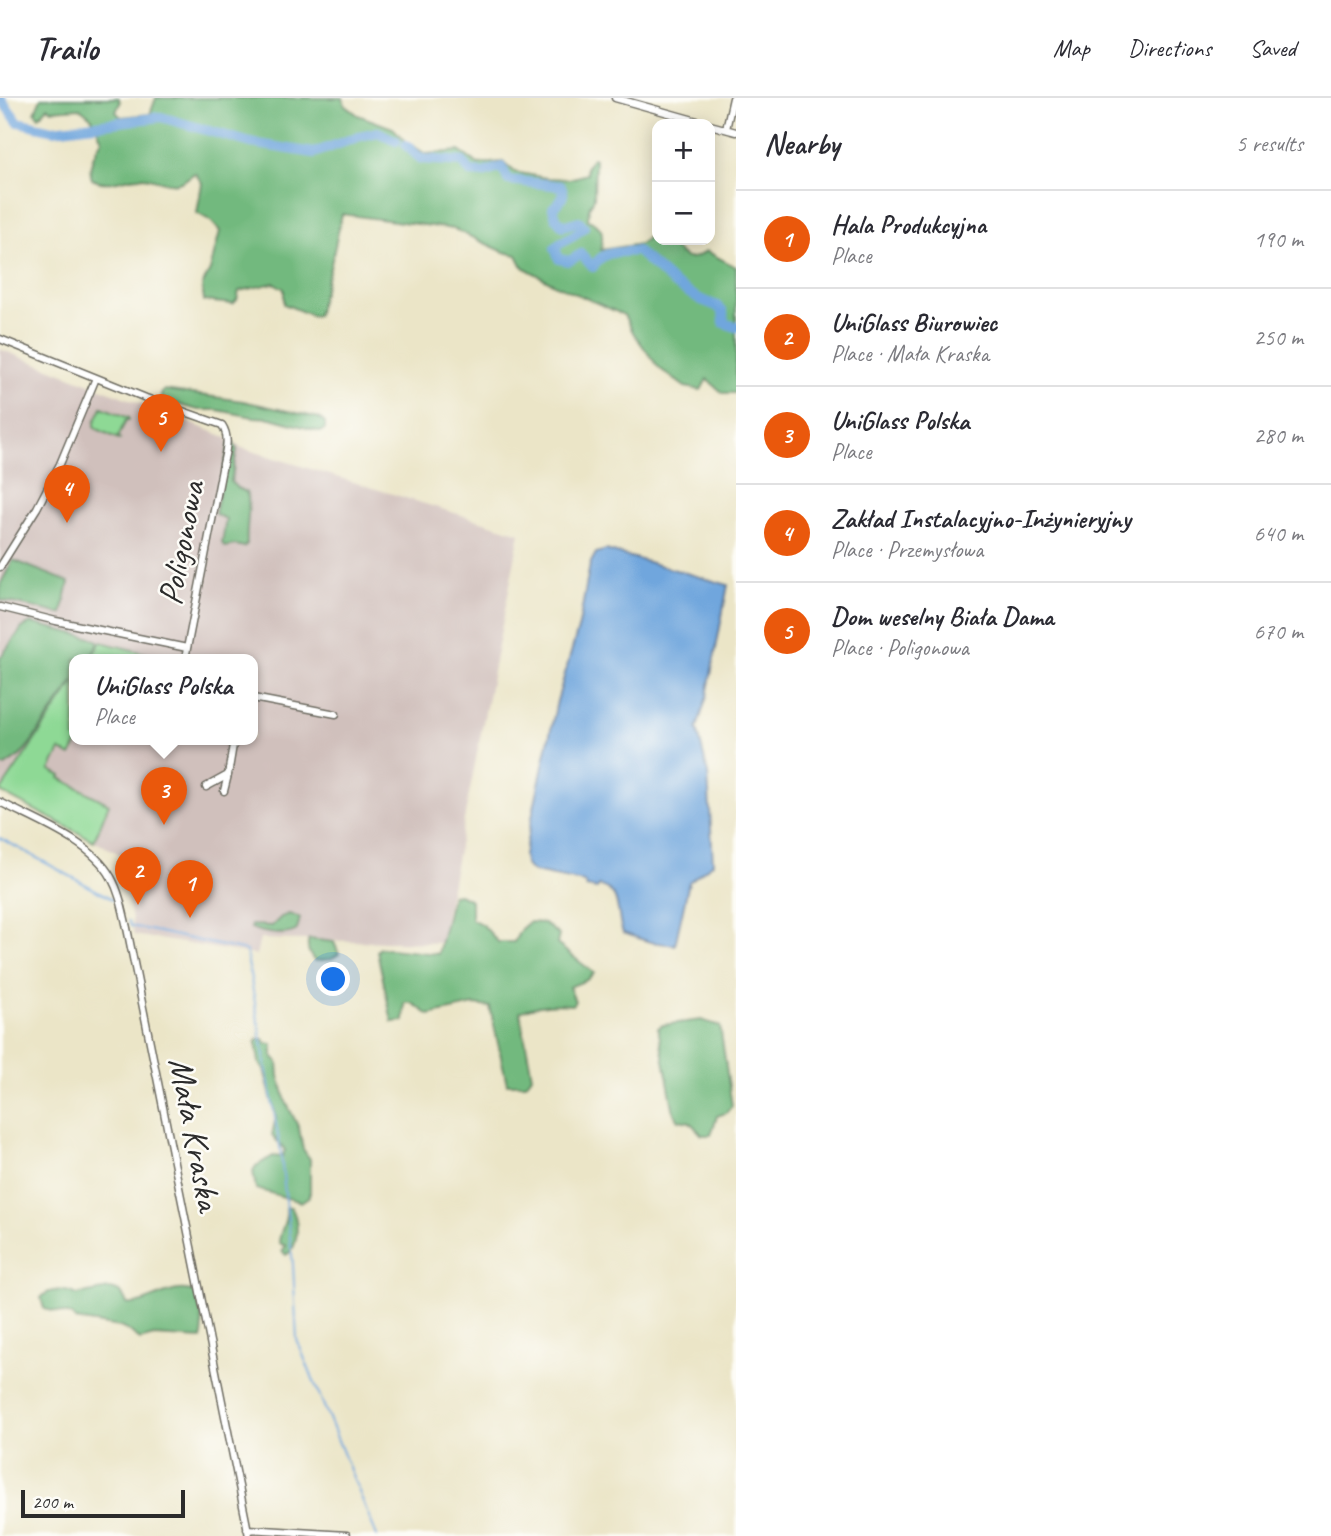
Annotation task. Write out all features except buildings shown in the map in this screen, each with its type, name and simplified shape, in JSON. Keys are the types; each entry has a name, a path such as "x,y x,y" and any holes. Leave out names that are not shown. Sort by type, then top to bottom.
{"street":[{"path":"615,98 688,119"},
{"path":"726,130 733,98"},
{"path":"715,127 736,132"},
{"name":"Poligonowa","path":"0,339 222,425 226,433 223,464 186,654"},
{"path":"0,567 31,518 60,464 96,378"},
{"path":"0,607 187,648"},
{"path":"258,699 337,714"},
{"path":"224,791 233,745"},
{"path":"206,787 228,775"},
{"name":"Mała Kraska","path":"0,802 93,854 110,876 121,900 248,1532"},
{"path":"248,1532 347,1535"}],"shaded area":[{"path":"0,349 221,435 242,448 520,533 440,943 260,939 256,955 134,935 123,856 0,792"}],"green space":[{"path":"41,98 119,98 116,112 121,117 150,114 156,98 343,98 345,105 358,115 393,128 407,142 426,154 459,151 478,164 503,162 515,172 569,179 587,174 586,168 592,158 595,159 594,198 589,208 588,220 602,232 601,250 640,244 652,236 652,245 671,245 688,258 699,256 706,251 736,267 736,393 723,393 707,379 701,390 685,387 659,368 634,334 624,315 523,267 517,255 504,252 454,229 342,214 317,315 313,316 284,304 284,289 274,283 239,291 233,304 204,301 202,286 210,270 220,231 211,221 197,213 202,183 195,173 176,183 142,177 111,182 92,179 91,164 102,140 92,118 80,108 52,110 48,107 39,117 35,112"},
{"path":"164,390 243,401 319,418 325,423 325,429 321,432 271,418 198,410 162,400 161,394"},
{"path":"102,407 129,418 118,437 121,440 95,428"},
{"path":"233,442 237,450 231,482 246,492 248,497 247,544 244,547 225,547 222,543 226,519 215,514 229,443"},
{"path":"13,560 69,582 62,614 0,600 0,585"},
{"path":"31,623 88,637 99,643 92,654 69,654 69,688 21,755 5,766 0,766 0,658 22,628"},
{"path":"101,642 148,654 93,654"},
{"path":"69,690 69,745 77,745 71,756 60,750 50,770 109,804 94,841 0,792"},
{"path":"459,894 471,900 471,919 483,925 498,942 514,942 521,929 529,922 544,923 559,935 557,944 594,973 587,980 569,987 575,1001 572,1005 546,1005 520,1012 532,1076 526,1084 507,1084 490,1007 474,1005 429,1015 412,1003 405,1003 404,1021 392,1022 377,951 380,948 438,954 452,895"},
{"path":"289,914 300,918 297,930 293,932 274,934 251,928 251,925 272,926 281,917"},
{"path":"309,939 334,942 339,954 331,959 315,961 309,951"},
{"path":"701,1020 720,1026 732,1106 726,1113 717,1116 711,1135 702,1135 690,1122 679,1120 674,1113 658,1028"},
{"path":"258,1039 273,1044 273,1056 278,1062 286,1102 299,1128 303,1149 310,1159 310,1196 301,1202 256,1189 253,1171 256,1166 273,1156 282,1157 285,1150 272,1135 276,1117 264,1069 259,1062 256,1043"},
{"path":"291,1207 296,1218 297,1232 294,1246 286,1255 282,1251 286,1246 279,1243 279,1239 286,1218 286,1208"},
{"path":"109,1289 121,1294 127,1304 143,1302 178,1290 195,1293 202,1322 201,1339 154,1336 140,1340 120,1327 75,1320 71,1315 44,1309 41,1298 53,1291 77,1295"}],"water":[{"path":"606,550 728,585 707,696 697,728 708,774 713,863 689,882 675,945 650,942 623,933 615,898 606,888 586,887 584,882 534,872 527,867 524,860 557,701 579,625 590,564 596,553"}],"waterway":[{"path":"0,98 18,122 53,130 161,117 251,143 314,153 378,132 396,141"},
{"path":"406,145 421,159 463,162 470,172 483,173 502,167 508,180 561,186 563,196 553,208 556,218 563,226 579,221 584,227 555,248 559,259 569,261 581,254 593,267 606,255 637,251 673,283 699,299 717,306 723,312 724,323 736,327"},
{"path":"0,838 116,901"},
{"path":"128,921 131,926 246,951 280,1147 293,1265 297,1340 377,1536"}],"place":[{"name":"Dom weselny Biała Dama","path":"161,452"},
{"name":"Zakład Instalacyjno-Inżynieryjny","path":"67,523"},
{"name":"UniGlass Polska","path":"164,825"},
{"name":"UniGlass Biurowiec","path":"138,905"},
{"name":"Hala Produkcyjna","path":"190,918"}]}
